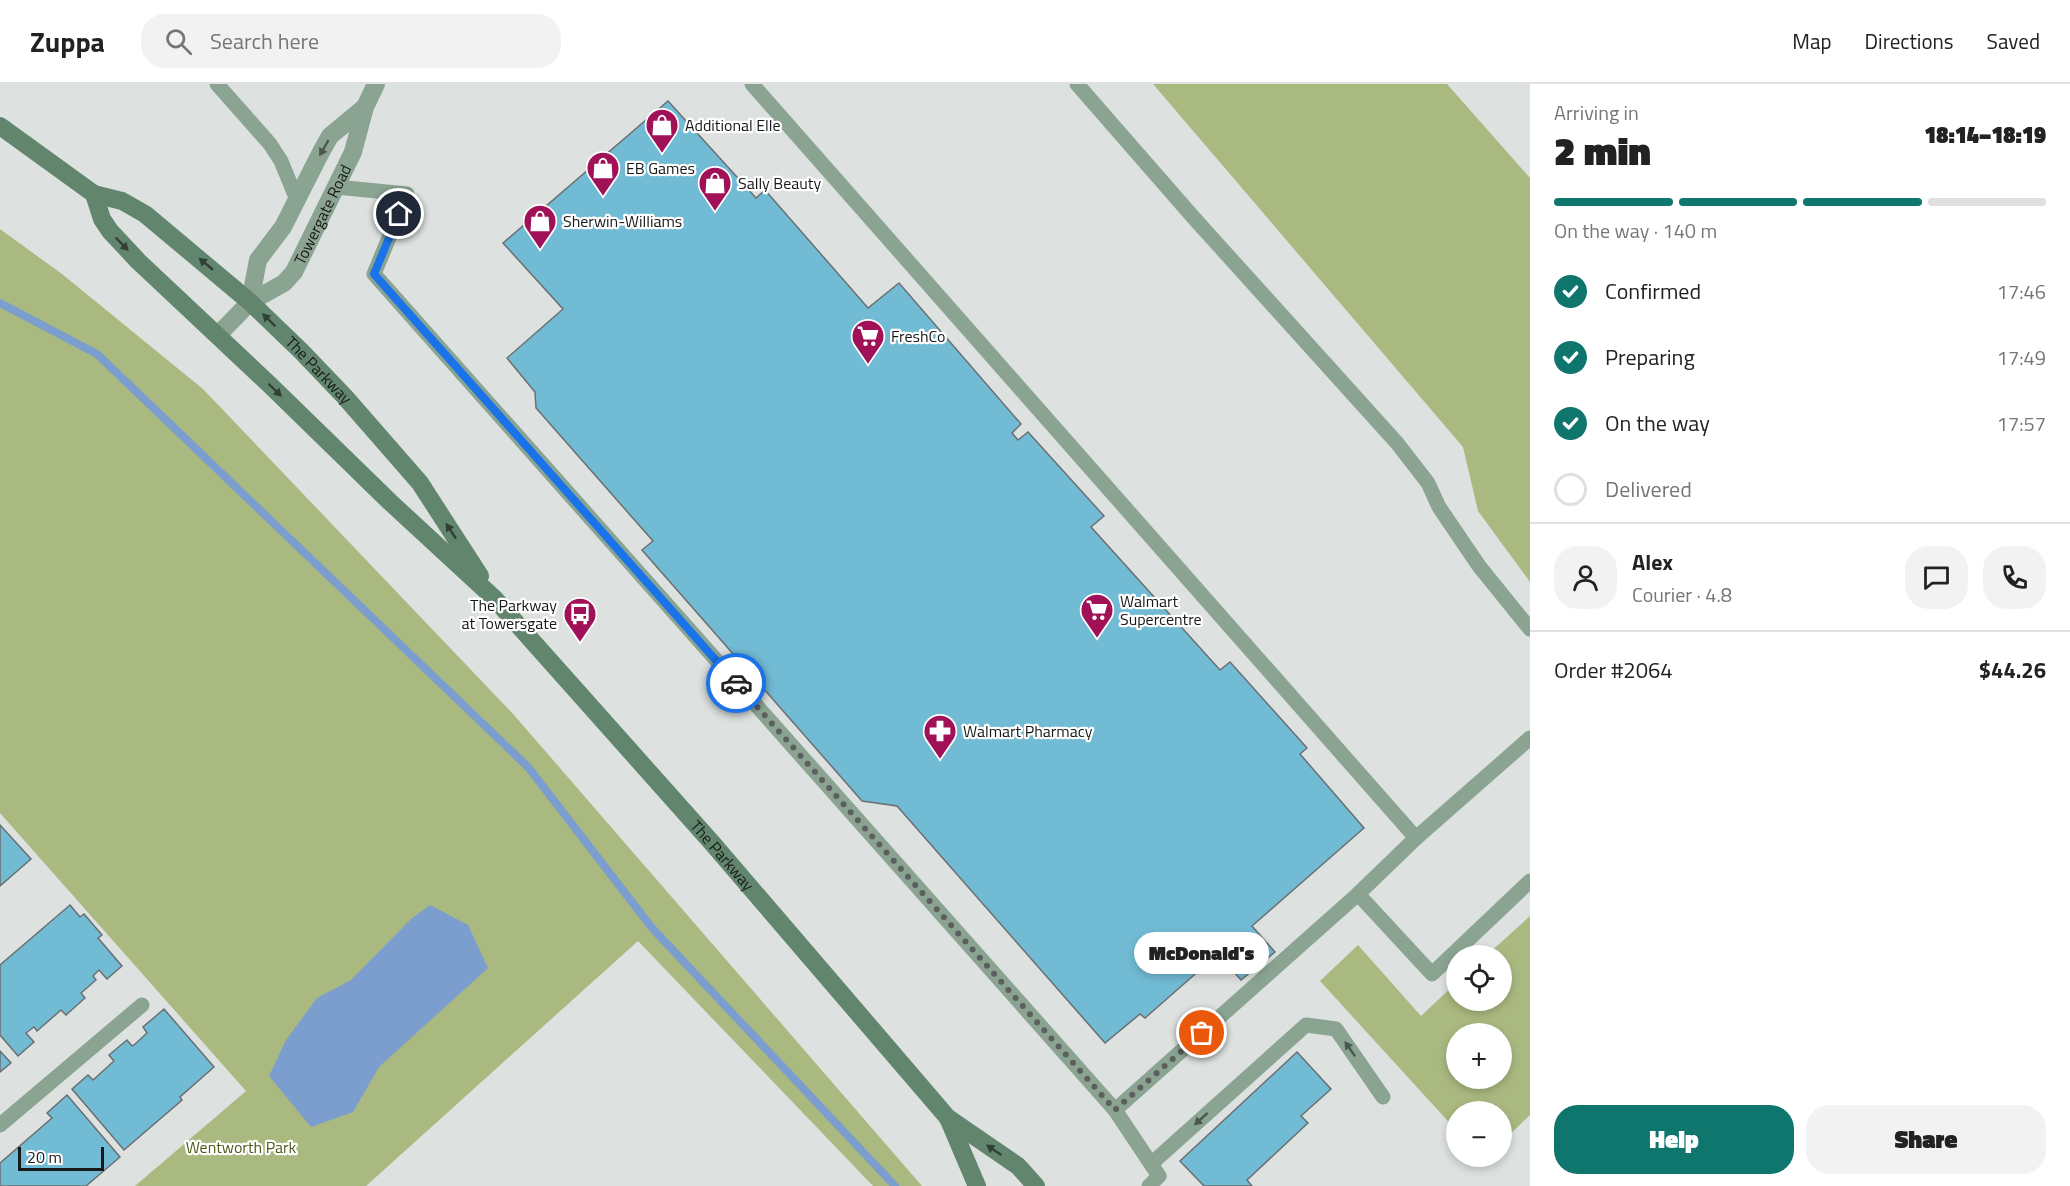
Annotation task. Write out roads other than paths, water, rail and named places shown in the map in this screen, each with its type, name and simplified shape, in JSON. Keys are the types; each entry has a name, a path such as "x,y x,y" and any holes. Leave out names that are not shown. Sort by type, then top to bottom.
{"main road":[{"name":"The Parkway","path":"0,126 94,194 122,201 146,214 250,302 302,351 420,483 494,598"},
{"name":"The Parkway","path":"94,194 102,219 138,261 494,598 713,844 948,1118 1018,1166 1036,1186"},
{"name":"The Parkway","path":"948,1118 976,1186"}],"street":[{"name":"Towergate Road","path":"218,335 250,302 284,283 294,272 353,152 365,107 376,84"},
{"name":"Towergate Road","path":"250,302 258,260 283,227 330,136 365,107"}],"lane":[{"path":"217,84 270,144 281,161 297,200"},
{"path":"752,84 1416,838"},
{"path":"1077,84 1193,217 1397,442 1428,483 1439,507 1479,566 1530,629"},
{"path":"336,188 407,194 374,274 1115,1110 1159,1176 1149,1186"},
{"path":"1115,1110 1530,738"},
{"path":"1358,894 1432,974 1530,880"},
{"path":"0,1125 142,1005"},
{"path":"1151,1164 1306,1025 1336,1029 1383,1097"}],"water":[{"path":"430,905 468,925 488,968 379,1067 353,1112 311,1127 269,1076 286,1040 317,998 351,980 411,919"}],"waterway":[{"path":"0,303 97,354 528,767 652,928 895,1186"}],"place":[{"name":"Additional Elle","path":"662,154"},
{"name":"EB Games","path":"603,197"},
{"name":"Sally Beauty","path":"715,212"},
{"name":"Sherwin-Williams","path":"540,250"},
{"name":"FreshCo","path":"868,365"},
{"name":"Walmart Supercentre","path":"1097,639"},
{"name":"The Parkway at Towersgate","path":"580,643"},
{"name":"Walmart Pharmacy","path":"940,760"},
{"name":"McDonald's","path":"1202,1033"}],"park label":[{"name":"Wentworth Park","path":"241,1147"}]}
